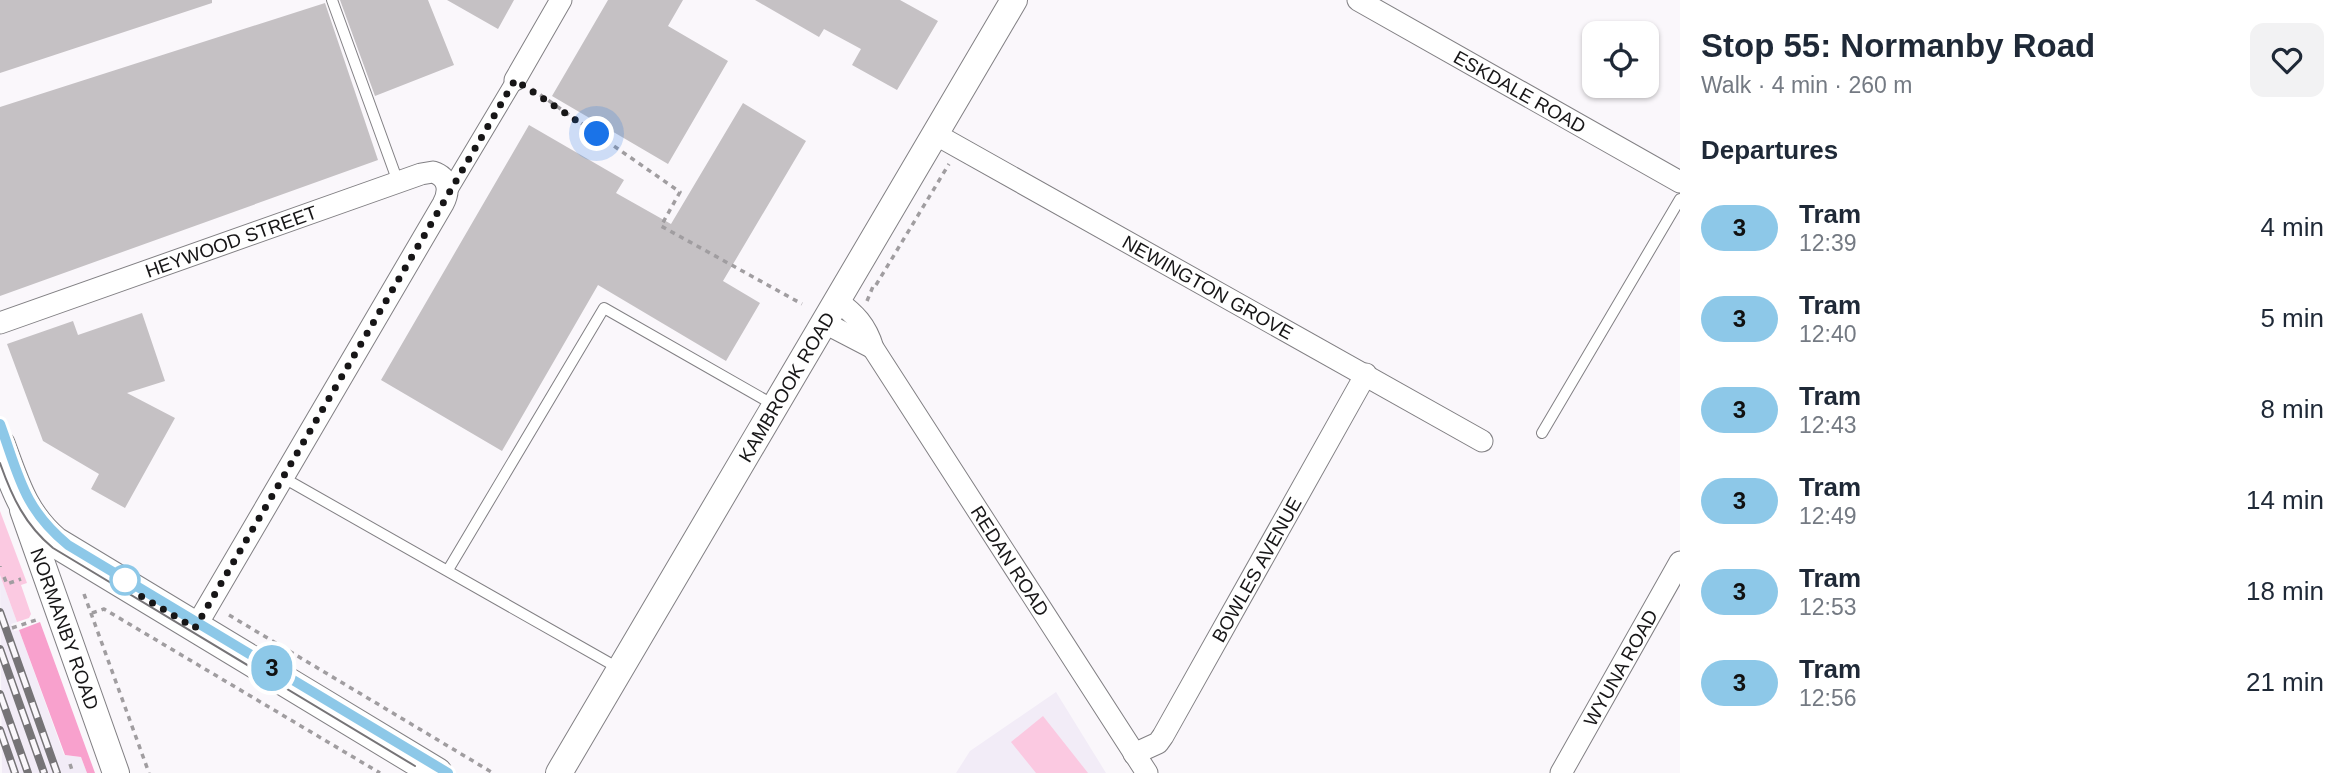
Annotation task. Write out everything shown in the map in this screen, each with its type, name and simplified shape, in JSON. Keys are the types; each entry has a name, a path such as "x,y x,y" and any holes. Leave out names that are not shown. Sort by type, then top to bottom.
{"main road":[{"name":"NORMANBY ROAD","path":"0,444 16,492"},
{"path":"16,492 28,514 55,542 437,773"}],"street":[{"path":"195,628 561,0"},
{"name":"KAMBROOK ROAD","path":"559,773 1014,0"},
{"name":"ESKDALE ROAD","path":"1358,0 1680,182"},
{"name":"NEWINGTON GROVE","path":"935,134 1482,441"},
{"name":"HEYWOOD STREET","path":"0,323 398,182 433,172 445,180 447,194"},
{"name":"REDAN ROAD","path":"830,311 858,317 867,330 873,348 1147,773"},
{"name":"BOWLES AVENUE","path":"1134,754 1158,743 1164,736 1366,374"},
{"name":"NORMANBY ROAD","path":"16,492 116,773"},
{"name":"WYUNA ROAD","path":"1561,773 1680,562"}],"lane":[{"path":"332,0 398,182"},
{"path":"1542,433 1680,199"},
{"path":"448,570 604,308 775,405"},
{"path":"282,477 622,670"}],"path":[{"path":"515,80 536,91 680,192 661,226 802,303"},
{"path":"876,285 959,147"},
{"path":"4,577 7,584 21,579"},
{"path":"84,594 149,773"},
{"path":"92,613 104,609 380,773"},
{"path":"12,628 37,620 33,611"},
{"path":"229,615 493,773"},
{"path":"70,764 73,773"}],"shaded area":[{"path":"0,511 27,583 21,585 31,614 29,618 17,622 0,575"},
{"path":"0,575 17,622 11,624 14,631 19,630 64,755 81,757 87,773 2,773"},
{"path":"40,622 95,773 87,773 81,757 65,755 19,630"},
{"path":"1056,692 1106,773 956,773 970,751"},
{"path":"1043,716 1088,773 1036,773 1011,742"}],"building":[{"path":"0,0 212,0 212,3 0,73"},
{"path":"340,0 428,0 454,65 375,96"},
{"path":"447,0 514,0 498,29"},
{"path":"608,0 683,0 668,26 728,61 668,164 552,96"},
{"path":"755,0 900,0 938,21 897,90 852,65 861,49 824,29 819,37"},
{"path":"325,3 378,160 0,296 0,107"},
{"path":"743,103 806,141 723,281 760,303 726,361 598,285 502,451 381,380 529,125 624,180 616,193 671,224"},
{"path":"142,313 165,381 127,393 175,418 125,508 91,489 99,474 43,441 7,344 73,321 78,335"}],"tram line":[{"path":"0,424 24,490 41,518 68,545 447,773"},
{"name":"3","path":"0,424 26,499 43,523 68,545 448,773"},
{"path":"0,463 20,510 53,548 415,766"}],"railway":[{"path":"0,612 57,773"},
{"path":"0,649 44,773"},
{"path":"0,694 28,773"},
{"path":"0,730 15,773"}],"route":[{"path":"125,580 127,588 195,628 515,80 536,91 597,134"}]}
